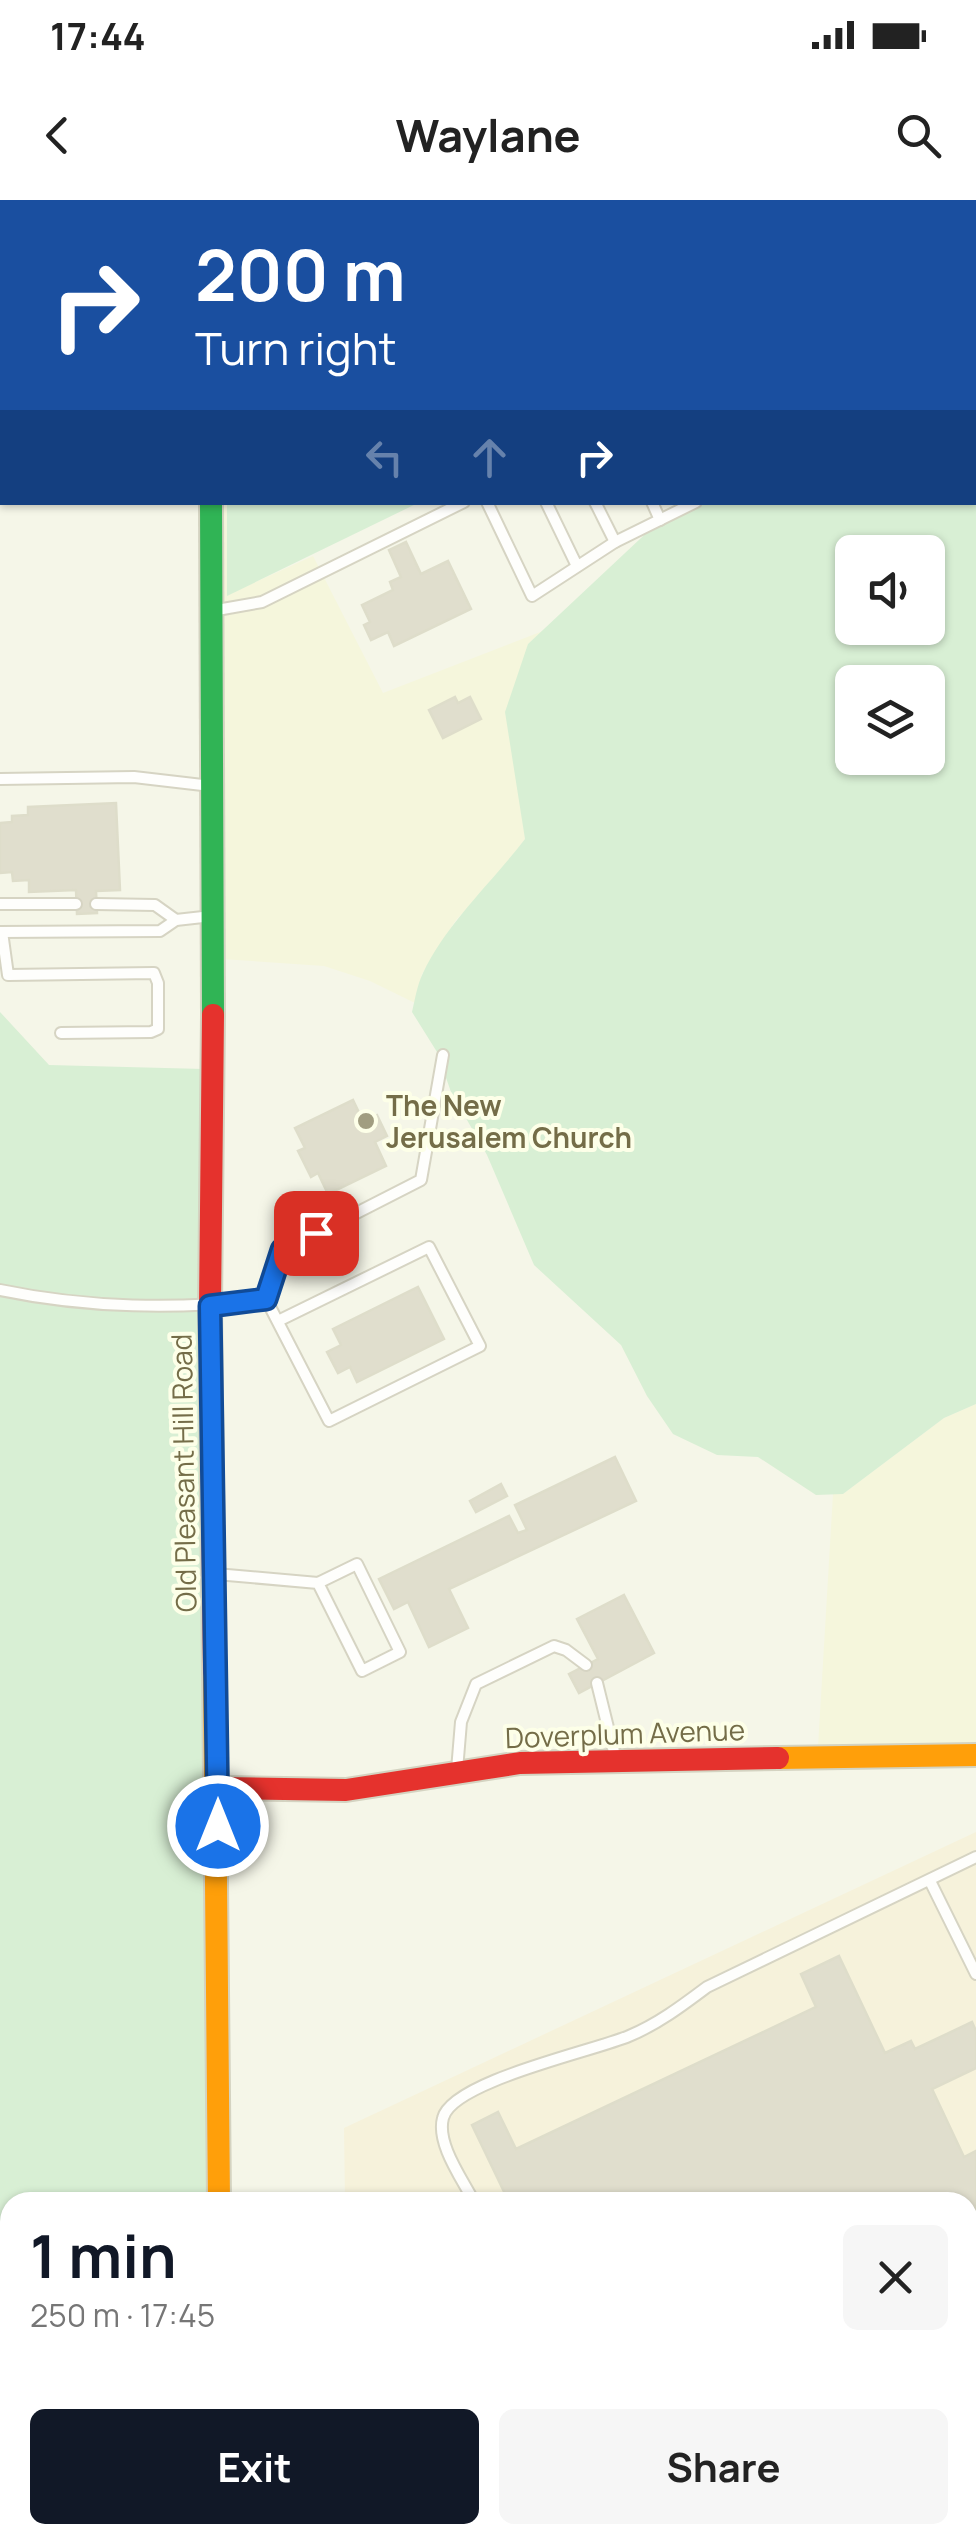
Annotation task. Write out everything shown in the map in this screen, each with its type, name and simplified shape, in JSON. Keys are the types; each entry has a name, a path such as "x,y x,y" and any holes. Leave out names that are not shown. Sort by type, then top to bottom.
{"street":[{"name":"Old Pleasant Hill Road","path":"211,505 210,1306 216,1574 219,2192"},
{"name":"Doverplum Avenue","path":"218,1788 346,1790 520,1763 976,1755"}],"lane":[{"path":"212,611 262,602 458,505"},
{"path":"488,505 532,596 615,542 690,505"},
{"path":"547,505 577,566"},
{"path":"596,505 615,542"},
{"path":"653,505 660,520"},
{"path":"0,779 134,777 212,786"},
{"path":"0,904 76,904"},
{"path":"96,904 155,905 176,920"},
{"path":"61,1033 158,1029 158,983 154,973 8,974 1,932 160,931 176,920 213,916"},
{"path":"278,1322 429,1247 480,1346 329,1421 266,1299 282,1250 421,1180 442,1055"},
{"path":"0,1290 53,1301 210,1306 266,1299"},
{"path":"216,1574 318,1583 357,1564 400,1652 362,1672 318,1583"},
{"path":"457,1774 461,1722 476,1684 554,1646 586,1665"},
{"path":"597,1683 617,1761"},
{"path":"469,2192 442,2133 446,2109 506,2075 633,2035 674,2012 707,1987 976,1857"},
{"path":"930,1881 976,1974"}],"shaded area":[{"path":"220,505 227,505 227,595 313,556 383,693 543,631 528,644 518,786 525,839 491,884 456,920 422,974 415,1003 370,981 324,966 222,959"},
{"path":"227,505 414,505 227,596"},
{"path":"693,505 976,505 976,1404 944,1418 843,1494 816,1495 758,1457 717,1455 673,1434 647,1396 621,1345 534,1265 487,1155 451,1092 437,1052 412,1012 432,955 525,839 505,712 528,644 657,523"},
{"path":"0,1012 49,1065 204,1069 210,2192 0,2192"},
{"path":"976,1404 976,1744 818,1747 833,1494 843,1494 944,1418"},
{"path":"976,1832 976,2192 345,2192 344,2128"}],"building":[{"path":"406,542 421,574 448,561 471,609 394,646 388,632 371,640 364,625 370,622 362,605 393,590 390,582 401,577 389,550"},
{"path":"455,697 458,703 470,697 481,719 443,738 429,710"},
{"path":"116,803 120,890 96,891 97,913 77,914 76,890 29,892 29,880 13,881 12,872 0,873 0,823 12,822 12,816 28,815 28,807"},
{"path":"353,1100 363,1121 377,1115 387,1136 375,1142 386,1166 328,1194 318,1173 311,1177 298,1151 305,1148 295,1128"},
{"path":"418,1287 444,1339 357,1382 350,1367 338,1373 327,1352 341,1345 333,1329"},
{"path":"615,1457 636,1501 449,1589 468,1628 429,1647 408,1602 394,1609 379,1579 509,1516 518,1533 527,1530 515,1505"},
{"path":"501,1484 507,1496 476,1512 470,1501"},
{"path":"624,1595 654,1653 579,1693 569,1674 598,1659 577,1619"},
{"path":"839,1956 885,2053 911,2041 915,2049 972,2022 976,2031 976,2068 932,2089 964,2157 976,2151 976,2192 504,2192 472,2125 498,2112 516,2149 816,2007 801,1974"}],"traffic: fast":[{"path":"211,505 213,1015"}],"traffic: slow":[{"path":"214,1671 219,2192"},
{"path":"778,1758 976,1755"}],"traffic: jam":[{"path":"213,1015 210,1306 214,1671"},
{"path":"218,1788 346,1790 520,1763 778,1758"}],"place":[{"name":"The New Jerusalem Church","path":"366,1121"}],"route":[{"path":"218,1826 210,1306 266,1299 282,1250 316,1233"}]}
